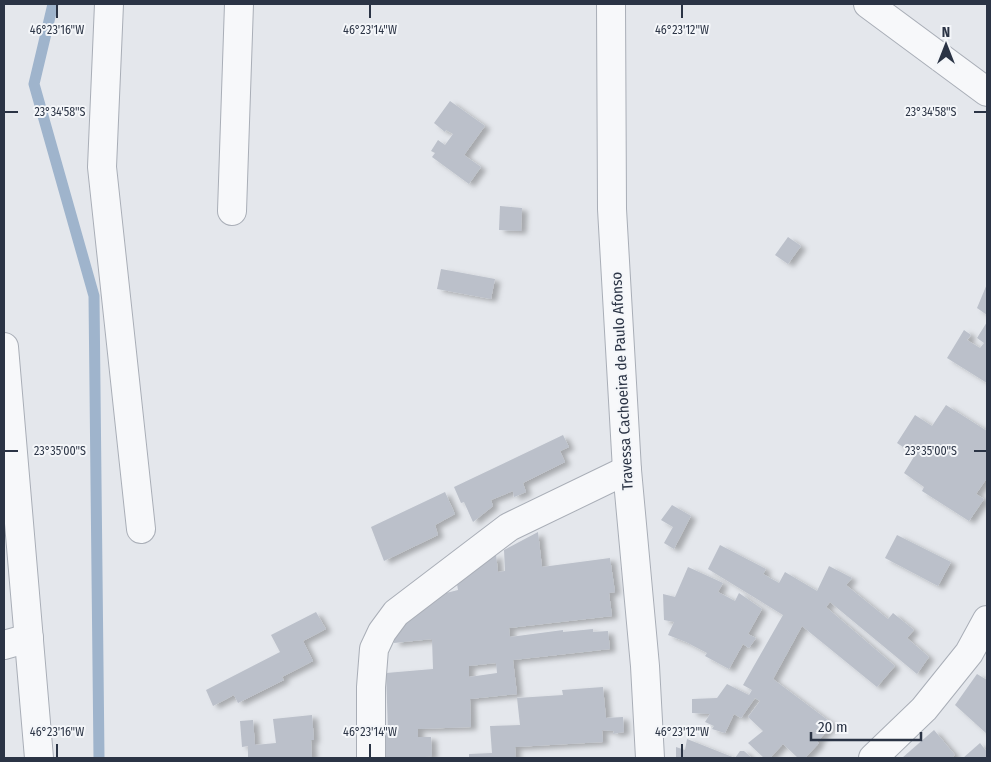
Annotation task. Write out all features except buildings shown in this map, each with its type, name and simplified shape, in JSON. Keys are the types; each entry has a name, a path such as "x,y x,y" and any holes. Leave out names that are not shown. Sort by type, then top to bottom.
{"street":[{"path":"109,4 102,167 141,529"},
{"path":"232,211 239,4"},
{"name":"Travessa Cachoeira de Paulo Afonso","path":"611,4 612,209 626,470 645,666 650,758"},
{"path":"868,4 987,92"},
{"path":"4,347 16,642 39,758"},
{"path":"371,758 374,649 382,632 396,613 509,527 626,470"},
{"path":"873,758 924,709 969,653 987,620"}],"waterway":[{"path":"53,4 34,84 94,296 99,758"}]}
